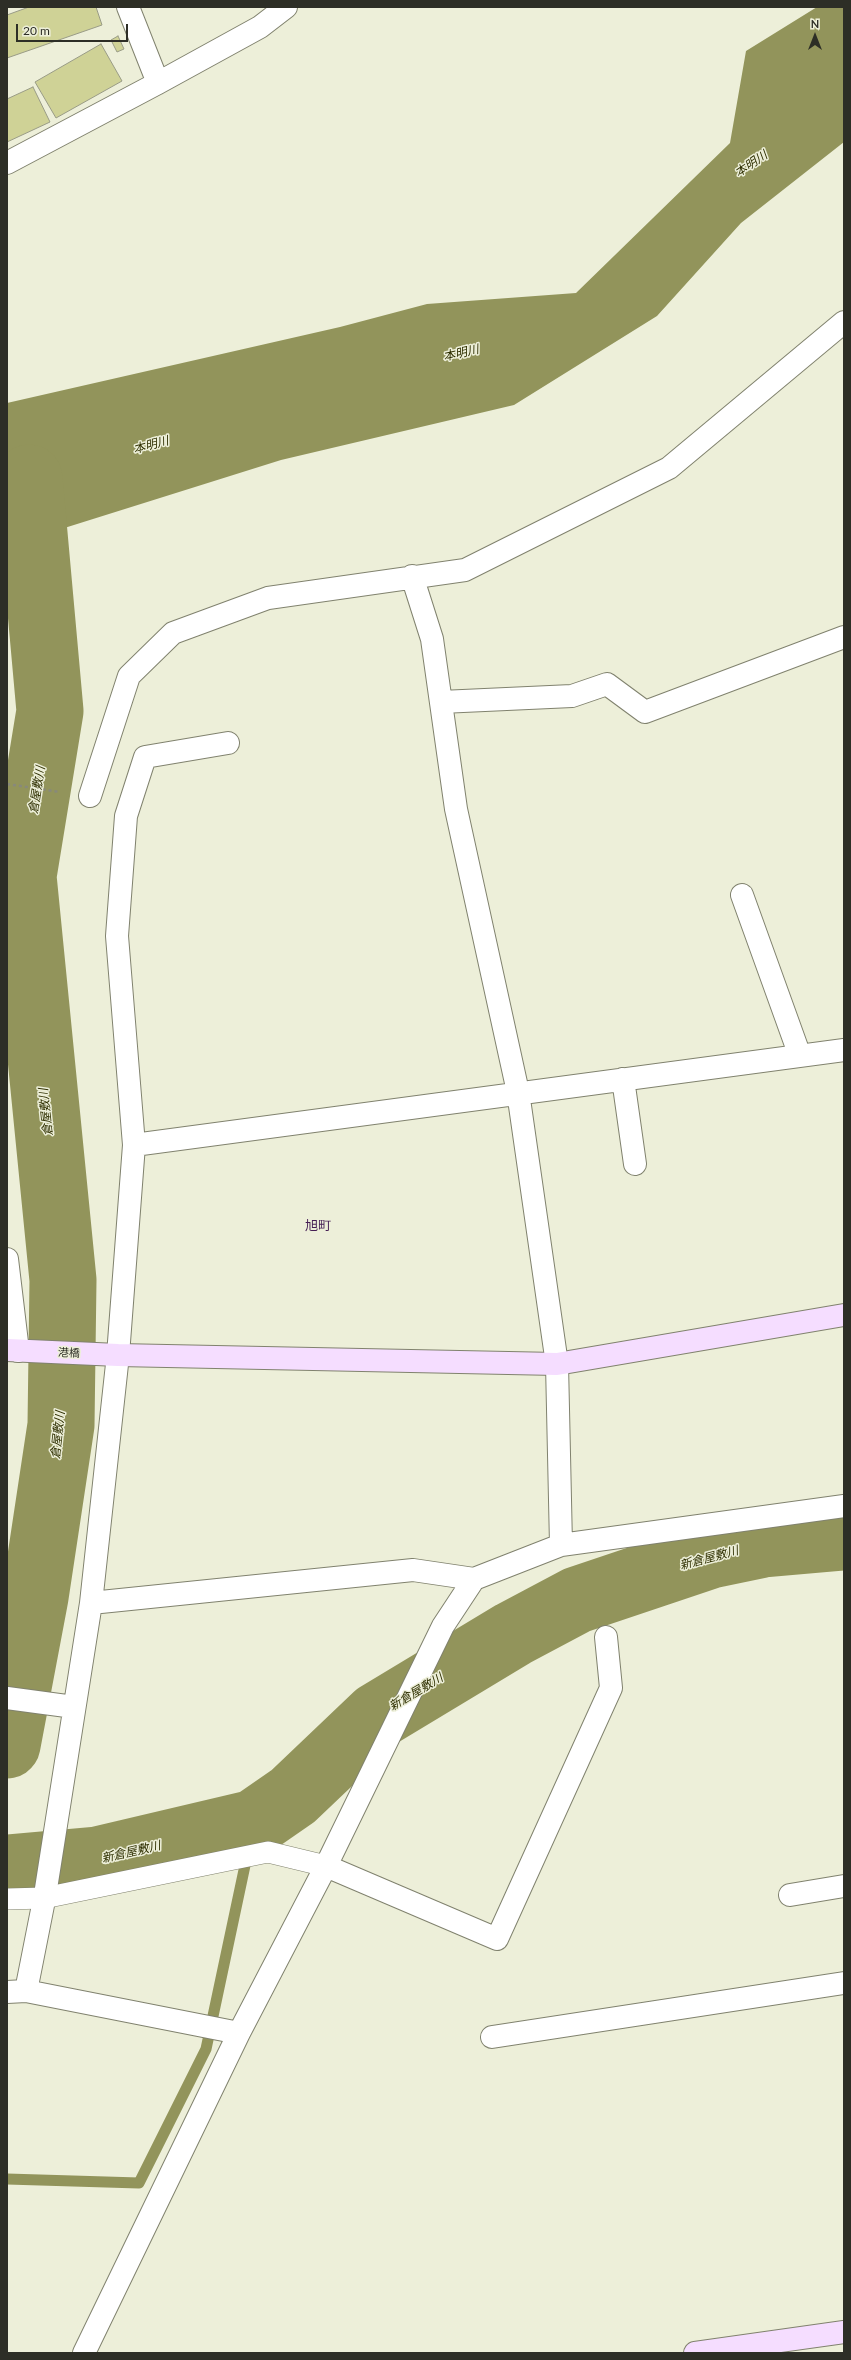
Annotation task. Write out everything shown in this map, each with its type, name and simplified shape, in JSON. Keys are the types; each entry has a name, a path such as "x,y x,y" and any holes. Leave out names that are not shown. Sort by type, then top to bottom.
{"street":[{"path":"128,7 158,84"},
{"path":"7,163 158,84 260,26 286,7"},
{"path":"90,796 129,676 173,633 268,598 412,576 465,570 669,468 844,322"},
{"path":"412,576 432,639 456,809 518,1092 557,1364 562,1545"},
{"path":"441,702 572,696 607,684 644,712 844,637"},
{"path":"228,743 145,757 126,816 117,936 134,1145 118,1355 91,1603 45,1896 16,1992 239,2034"},
{"path":"742,895 800,1056"},
{"path":"134,1145 518,1092 844,1050"},
{"path":"623,1079 635,1164"},
{"path":"7,1259 13,1351"},
{"name":"港橋","path":"13,1351 118,1355 557,1364 844,1315"},
{"path":"91,1603 413,1570 474,1579 562,1545 844,1506"},
{"path":"84,2353 239,2034 326,1866 443,1626 474,1579"},
{"path":"326,1866 497,1939 611,1688 606,1637"},
{"path":"7,1698 74,1707"},
{"path":"790,1895 844,1886"},
{"path":"492,2037 844,1984"},
{"path":"696,2353 844,2332"}],"lane":[{"path":"7,1899 45,1896 268,1852 326,1866"}],"path":[{"path":"7,784 90,796"}],"water":[{"name":"本明川","path":"817,7 844,7 844,142 741,223 657,316 514,405 281,460 7,546 7,403 340,327 427,304 576,293 730,143 746,51"}],"building":[{"path":"29,7 96,7 102,25 7,58 7,15"},
{"path":"118,36 124,49 117,52 111,40"},
{"path":"101,44 122,81 56,118 35,82"},
{"path":"33,87 50,122 7,142 7,99"}],"waterway":[{"name":"倉屋敷川","path":"7,1745 35,1597 61,1425 63,1280 23,876 50,711 29,478"},
{"name":"新倉屋敷川","path":"7,1868 97,1860 254,1823 293,1796 377,1716 513,1634 577,1600 711,1555 764,1544 844,1537"},
{"path":"7,2179 139,2183 206,2049 254,1823"}],"district":[{"name":"旭町","path":"318,1226"}]}
